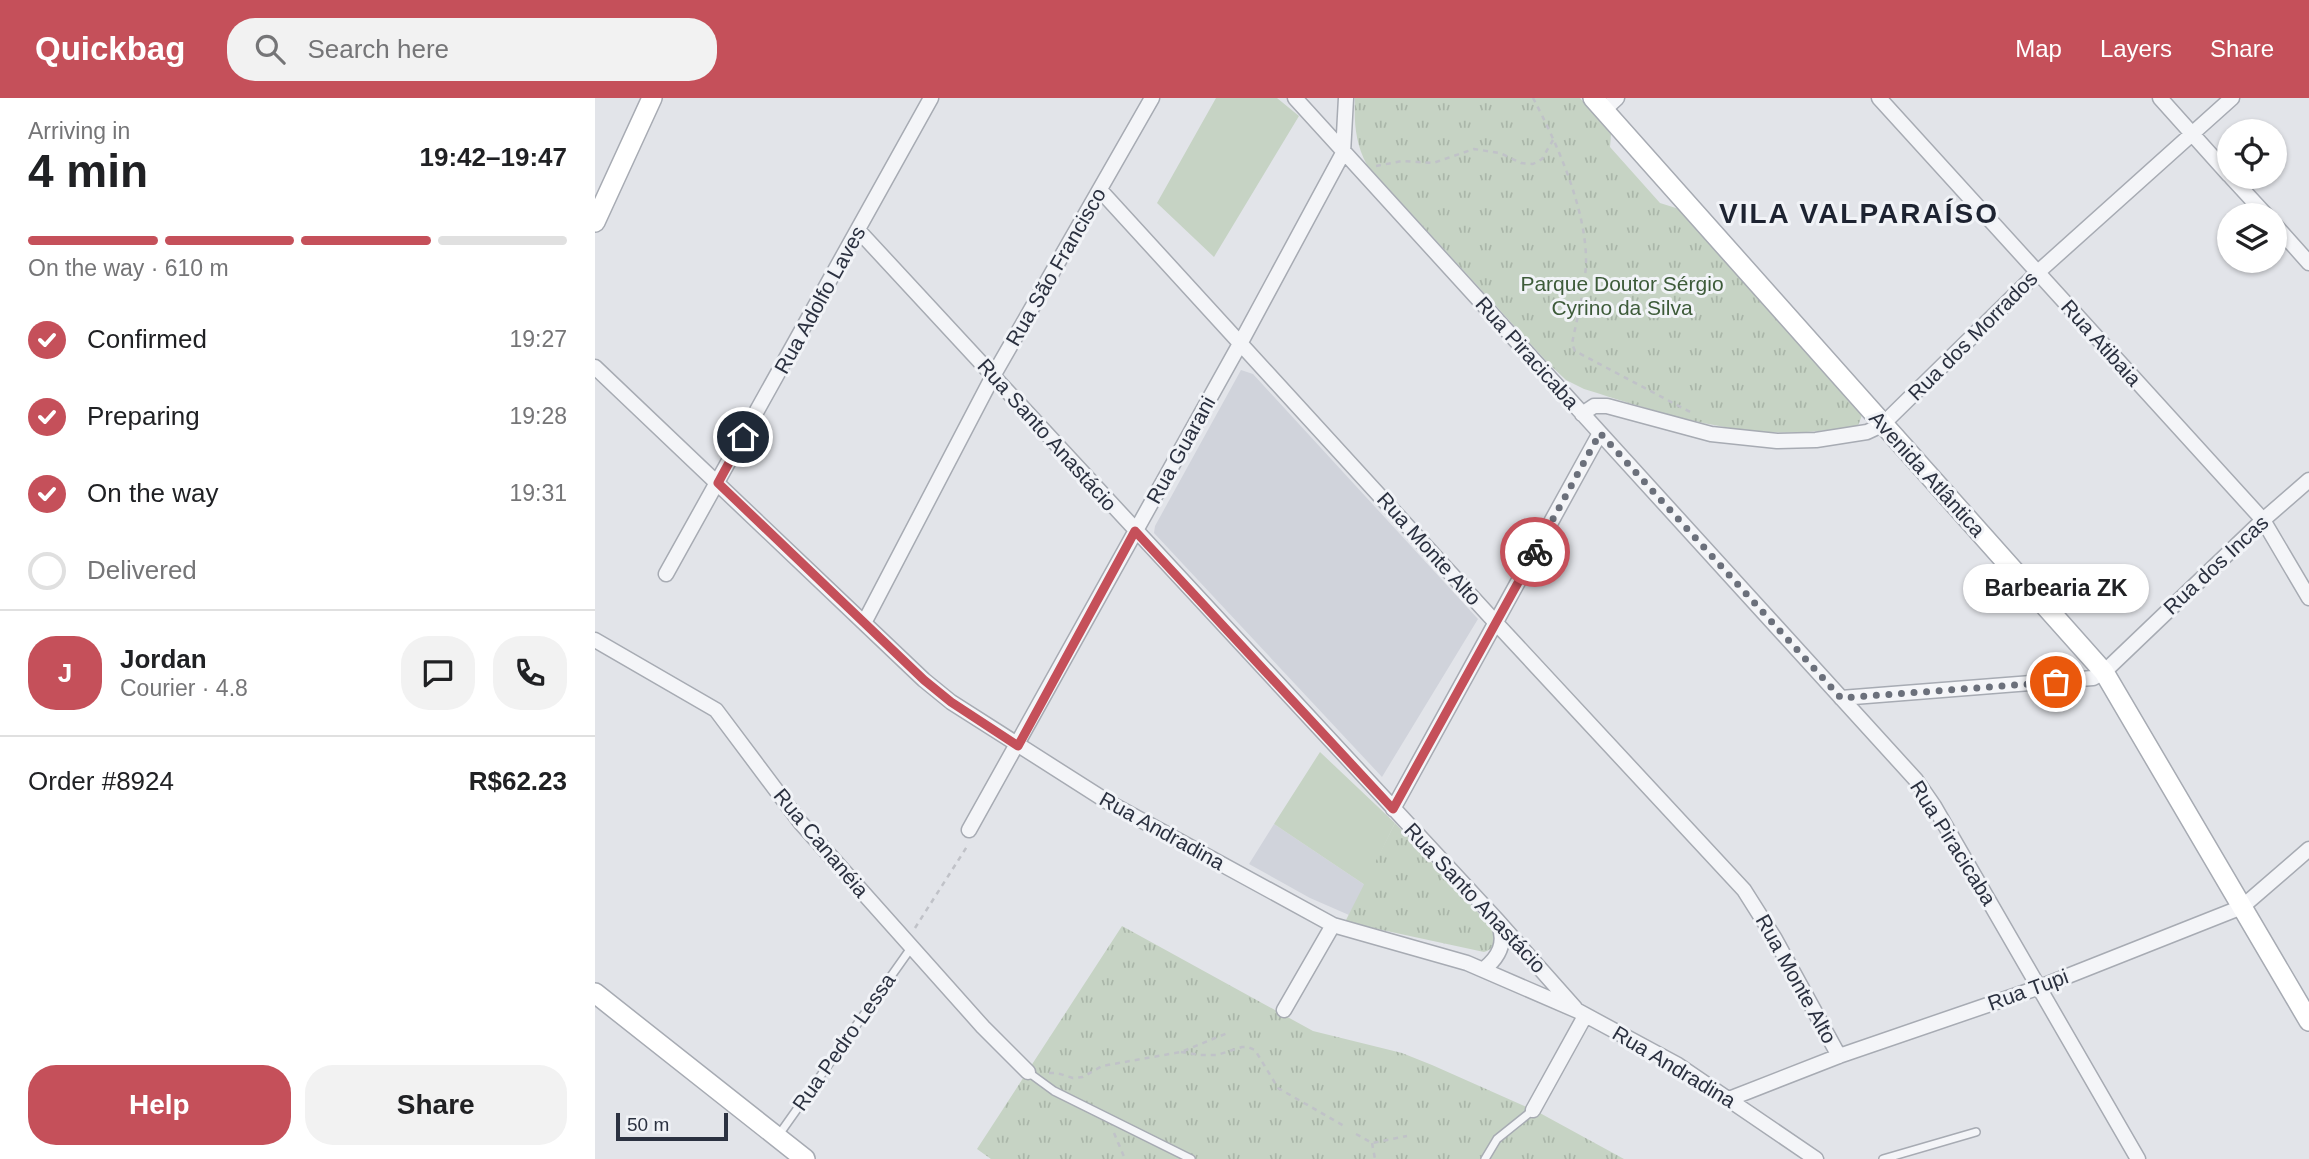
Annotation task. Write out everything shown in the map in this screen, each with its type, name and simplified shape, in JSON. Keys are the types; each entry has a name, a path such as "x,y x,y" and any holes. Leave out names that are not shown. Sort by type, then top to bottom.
{"main road":[{"path":"595,222 652,98"},
{"name":"Avenida Atlântica","path":"1604,102 1882,425 2104,671 2309,1021"},
{"path":"595,993 778,1137 794,1157"}],"street":[{"name":"Rua Adolfo Laves","path":"666,574 931,98"},
{"name":"Rua São Francisco","path":"864,623 993,376 1152,98"},
{"name":"Rua Piracicaba","path":"1295,98 1925,792 2139,1159"},
{"name":"Rua Guarani","path":"969,830 1018,746 1343,153 1346,98"},
{"name":"Rua Atibaia","path":"1879,98 2263,520 2309,598"},
{"path":"2160,98 2217,162"},
{"name":"Rua dos Morrados","path":"1582,414 1594,406 1607,406 1711,434 1789,442 1867,432 1882,425 2037,273 2232,98"},
{"path":"2242,189 2255,203"},
{"name":"Rua Monte Alto","path":"1100,190 1744,890 1775,939 1839,1056"},
{"name":"Rua Santo Anastácio","path":"858,230 1582,1013"},
{"path":"2287,238 2309,263"},
{"name":"Rua Andradina","path":"595,367 937,692 1018,746 1108,802 1333,925 1484,969 1582,1013 1678,1065 1816,1159"},
{"path":"1393,809 1600,433"},
{"name":"Rua dos Incas","path":"1841,698 2093,678 2104,671 2309,480"},
{"name":"Rua Cananéia","path":"595,640 716,710 792,813 1006,1053 1032,1075"},
{"name":"Rua Tupi","path":"1730,1099 1839,1056 2040,987 2242,907 2309,849"},
{"path":"1484,969 1493,962 1500,950 1502,932 1497,920"},
{"path":"1284,1010 1333,925"},
{"path":"1533,1110 1582,1013"}],"lane":[{"name":"Rua Pedro Lessa","path":"778,1137 908,946"},
{"path":"1032,1075 1054,1091 1191,1159"},
{"path":"1485,1159 1497,1139 1533,1110"},
{"path":"1883,1159 1976,1132"}],"path":[{"path":"1533,98 1564,166 1580,218 1585,250 1584,285 1572,344 1575,351 1696,415"},
{"path":"1363,173 1369,167 1389,162 1433,163 1474,149 1500,153 1521,163 1533,164 1542,159 1553,140"},
{"path":"908,946 973,837 969,830"},
{"path":"1032,1075 1053,1072 1073,1078 1083,1077 1102,1066 1181,1052 1230,1032"},
{"path":"1181,1052 1217,1055 1248,1046 1255,1050 1278,1088 1344,1126"},
{"path":"1106,1118 1125,1159"},
{"path":"1356,1134 1372,1143 1407,1136"},
{"path":"1372,1143 1375,1159"}],"shaded area":[{"path":"1241,370 1253,374 1478,619 1382,777 1154,533 1155,526"},
{"path":"1274,824 1365,885 1349,915 1310,898 1249,864"}],"green space":[{"path":"1216,98 1277,98 1299,116 1214,257 1157,203"},
{"name":"Parque Doutor Sérgio Cyrino da Silva","path":"1355,98 1580,98 1611,134 1610,147 1660,203 1679,209 1862,415 1858,426 1795,432 1734,428 1674,416 1584,389 1566,380 1367,165 1356,132"},
{"path":"1320,752 1395,823 1365,885 1274,824"},
{"path":"1395,823 1496,932 1495,942 1490,949 1484,952 1345,922"},
{"path":"1122,926 1313,1031 1402,1053 1432,1065 1538,1112 1624,1159 991,1159 977,1149"}],"way so far":[{"path":"1535,552 1600,433 1841,698 2056,682"}],"place":[{"name":"Barbearia ZK","path":"2056,682"}],"district":[{"name":"VILA VALPARAÍSO","path":"1859,213"}],"route":[{"path":"743,437 718,483 937,692 1018,746 1135,531 1393,809 1535,552"}]}
